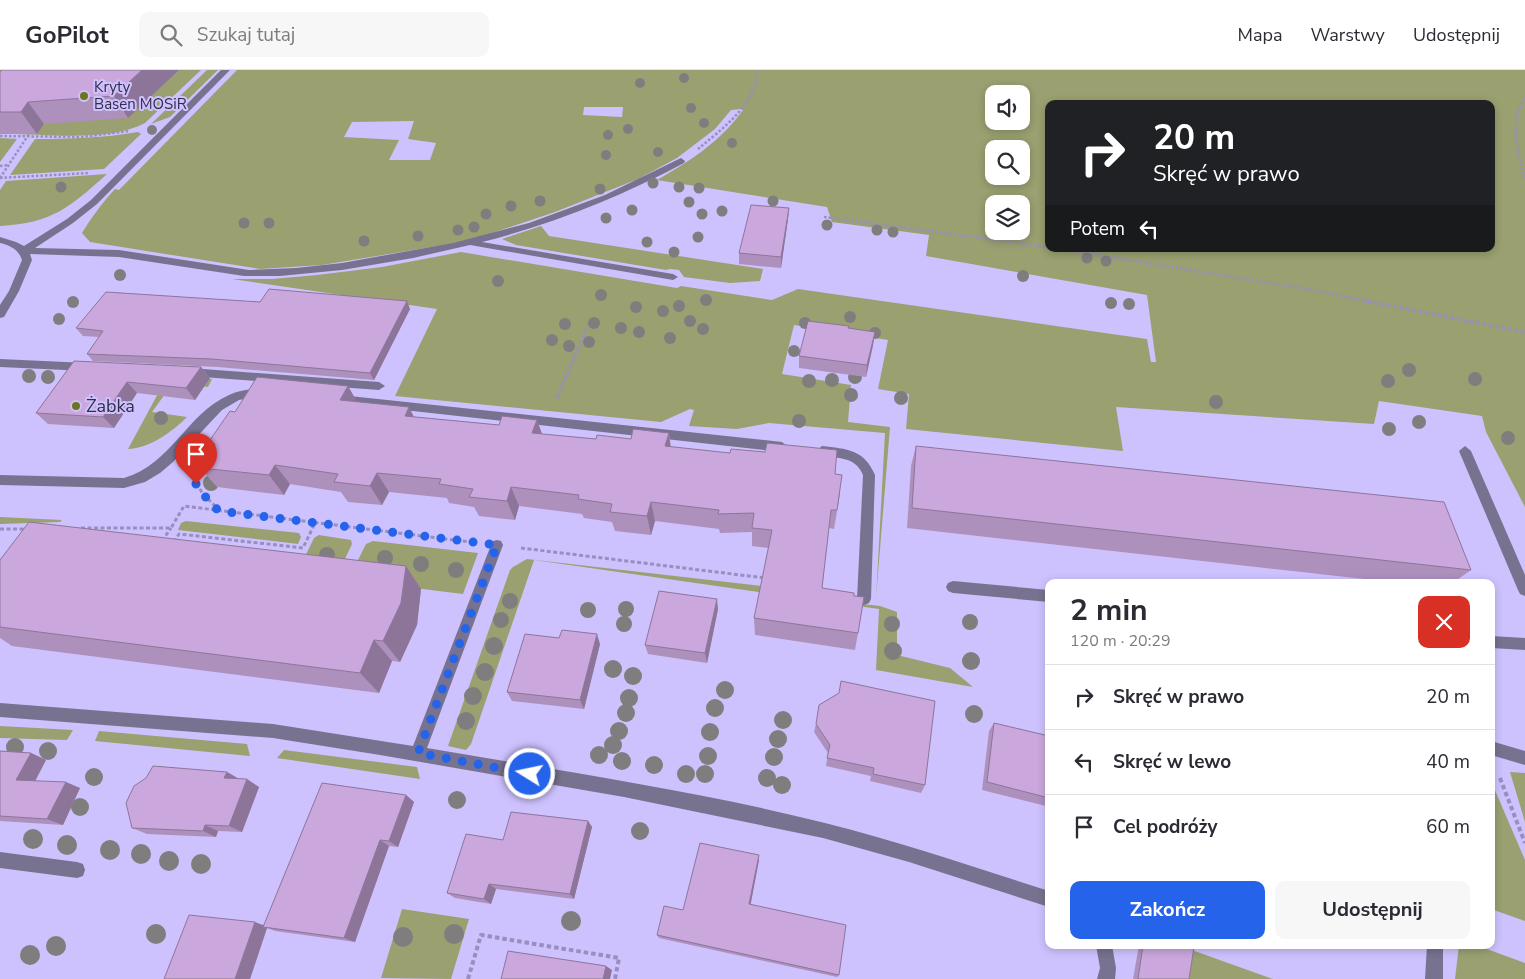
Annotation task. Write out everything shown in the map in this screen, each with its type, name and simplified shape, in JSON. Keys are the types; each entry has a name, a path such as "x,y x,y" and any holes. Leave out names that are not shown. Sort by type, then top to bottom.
{"street":[{"path":"23,251 81,212 226,70"},
{"path":"23,251 77,250 122,254 246,272 284,273 317,271 392,259 472,243 534,224 604,199 642,183 681,161"},
{"path":"0,240 10,242 23,251 26,256 27,265 0,314"},
{"path":"472,243 673,277"},
{"path":"0,363 99,368"},
{"path":"176,371 379,386"},
{"path":"0,480 131,482 147,476 158,468 216,409 232,398 243,394 275,392"},
{"path":"328,398 850,454 862,461 867,469 870,487 864,599"},
{"path":"1465,451 1525,590"},
{"path":"418,753 497,545"},
{"path":"954,587 1045,596"},
{"path":"1495,642 1525,644"},
{"path":"0,710 273,731 418,753 754,814 908,853 1045,898"},
{"path":"1495,749 1525,758"},
{"path":"0,860 77,870"},
{"path":"1105,949 1108,968 1106,979"},
{"path":"1434,949 1434,979"}],"path":[{"path":"681,161 712,138 739,110 756,86 757,70"},
{"path":"1525,98 1517,112 1514,127 1525,180"},
{"path":"0,136 82,137 131,131"},
{"path":"0,178 28,135"},
{"path":"0,166 8,165"},
{"path":"0,178 124,171"},
{"path":"824,217 1045,246"},
{"path":"1079,252 1302,288 1525,332"},
{"path":"556,402 590,323"},
{"path":"183,443 196,484 210,503 219,511"},
{"path":"158,548 184,506 769,579"},
{"path":"298,557 315,522"},
{"path":"0,529 30,528"},
{"path":"78,528 171,528"},
{"path":"174,543 179,534 302,548"},
{"path":"1498,774 1525,843"},
{"path":"468,979 481,935 619,958 614,979"}],"green space":[{"name":"Kryty Basen MOSiR","path":"0,70 201,70 145,123 112,133 74,136 0,134"},
{"path":"207,70 218,70 170,117 151,124"},
{"path":"237,70 1525,70 1525,507 1486,432 1482,416 1379,401 1374,424 1116,407 1123,451 906,429 909,394 878,389 888,340 794,325 782,374 851,385 848,422 890,427 876,598 885,433 769,423 737,429 689,426 694,410 690,409 661,422 395,396 437,309 232,279 272,279 317,275 382,267 461,252 677,288 681,286 772,300 798,289 1147,339 1151,362 1156,362 1147,295 926,256 929,235 832,222 827,207 657,180 704,150 734,121 743,110 741,109 731,110 715,129 677,158 638,179 555,212 486,235 450,244 322,265 260,269 90,242 82,233 115,189 119,190","holes":["584,107 623,107 622,117 583,115","414,121 408,139 436,143 430,160 389,160 399,140 344,137 352,122"]},
{"path":"138,132 141,134 104,169 10,175 35,139 86,138"},
{"path":"0,138 17,139 0,162"},
{"path":"107,174 82,196 59,212 33,221 0,226 0,190 6,181"},
{"path":"541,226 549,236 763,269 760,281 730,283 684,277 679,270 666,270 516,245 502,239"},
{"path":"167,377 212,379 208,387 173,383 152,412 187,417 160,438 144,446 128,449"},
{"path":"0,517 62,520 60,522 0,524"},
{"path":"186,521 299,533 301,537 298,544 178,530 181,523"},
{"path":"319,535 351,540 352,544 337,576 298,571 314,538"},
{"path":"373,541 478,553 463,594 390,585 356,564 366,544"},
{"path":"527,559 823,593 828,600 880,606 897,612 897,655 950,668 973,687 876,670 879,609 534,560 471,744 466,750 448,746 510,570"},
{"path":"0,726 73,730 67,740 0,738"},
{"path":"99,731 247,744 250,756 95,741"},
{"path":"284,750 417,767 420,779 277,758"},
{"path":"1510,772 1525,773 1525,822"},
{"path":"1495,790 1525,860 1525,921 1495,910"},
{"path":"402,909 469,919 451,979 381,978"},
{"path":"1189,949 1273,979 1183,979"},
{"path":"1459,949 1487,949 1525,963 1525,979 1455,979"}],"building":[{"path":"2,70 142,70 114,96 28,102 21,112 0,112 0,72"},
{"path":"751,205 789,208 781,257 739,253"},
{"path":"269,289 407,301 370,373 212,359 87,354 103,331 76,328 106,292 260,302"},
{"path":"808,321 849,326 848,328 875,332 867,365 799,356"},
{"path":"74,361 201,367 186,388 127,382 103,417 36,413"},
{"path":"257,377 348,386 340,400 409,407 405,416 499,425 502,416 537,420 532,433 596,439 597,435 631,439 633,429 669,433 665,446 730,453 731,449 765,452 767,443 837,450 835,474 842,475 837,510 831,510 822,588 854,593 854,596 864,597 858,633 754,618 772,530 752,528 754,513 718,514 719,510 651,502 647,516 610,512 612,504 578,499 579,495 511,487 507,501 469,497 473,489 439,484 441,479 377,473 370,486 334,482 338,474 275,465 269,475 200,468 215,444 208,443 230,411 235,412"},
{"path":"916,446 1444,502 1471,570 912,508"},
{"path":"29,522 406,566 401,603 383,641 374,640 360,673 0,627 0,560"},
{"path":"659,591 717,599 705,653 645,645"},
{"path":"562,630 597,634 580,700 507,692 525,634 559,638"},
{"path":"841,681 935,701 925,785 873,774 874,768 827,758 830,745 816,724 819,705 839,693"},
{"path":"994,723 1045,735 1045,797 987,782"},
{"path":"0,751 31,753 16,780 66,782 47,819 0,816"},
{"path":"153,766 227,772 224,778 247,779 229,826 205,825 203,831 132,828 126,803 134,786 146,778"},
{"path":"322,783 406,795 389,841 380,840 344,938 263,927"},
{"path":"511,812 588,821 570,894 489,884 484,899 447,893 466,834 503,840"},
{"path":"700,843 759,855 749,904 846,925 839,975 657,935 664,906 683,910"},
{"path":"189,915 255,922 235,979 164,979"},
{"path":"1142,949 1194,949 1189,979 1138,979"},
{"path":"508,951 606,966 603,979 501,979"}],"place":[{"name":"Kryty Basen MOSiR","path":"84,96"},
{"name":"Żabka","path":"76,406"}],"route":[{"path":"196,484 202,495 219,511 497,545 418,753 530,774"}]}
